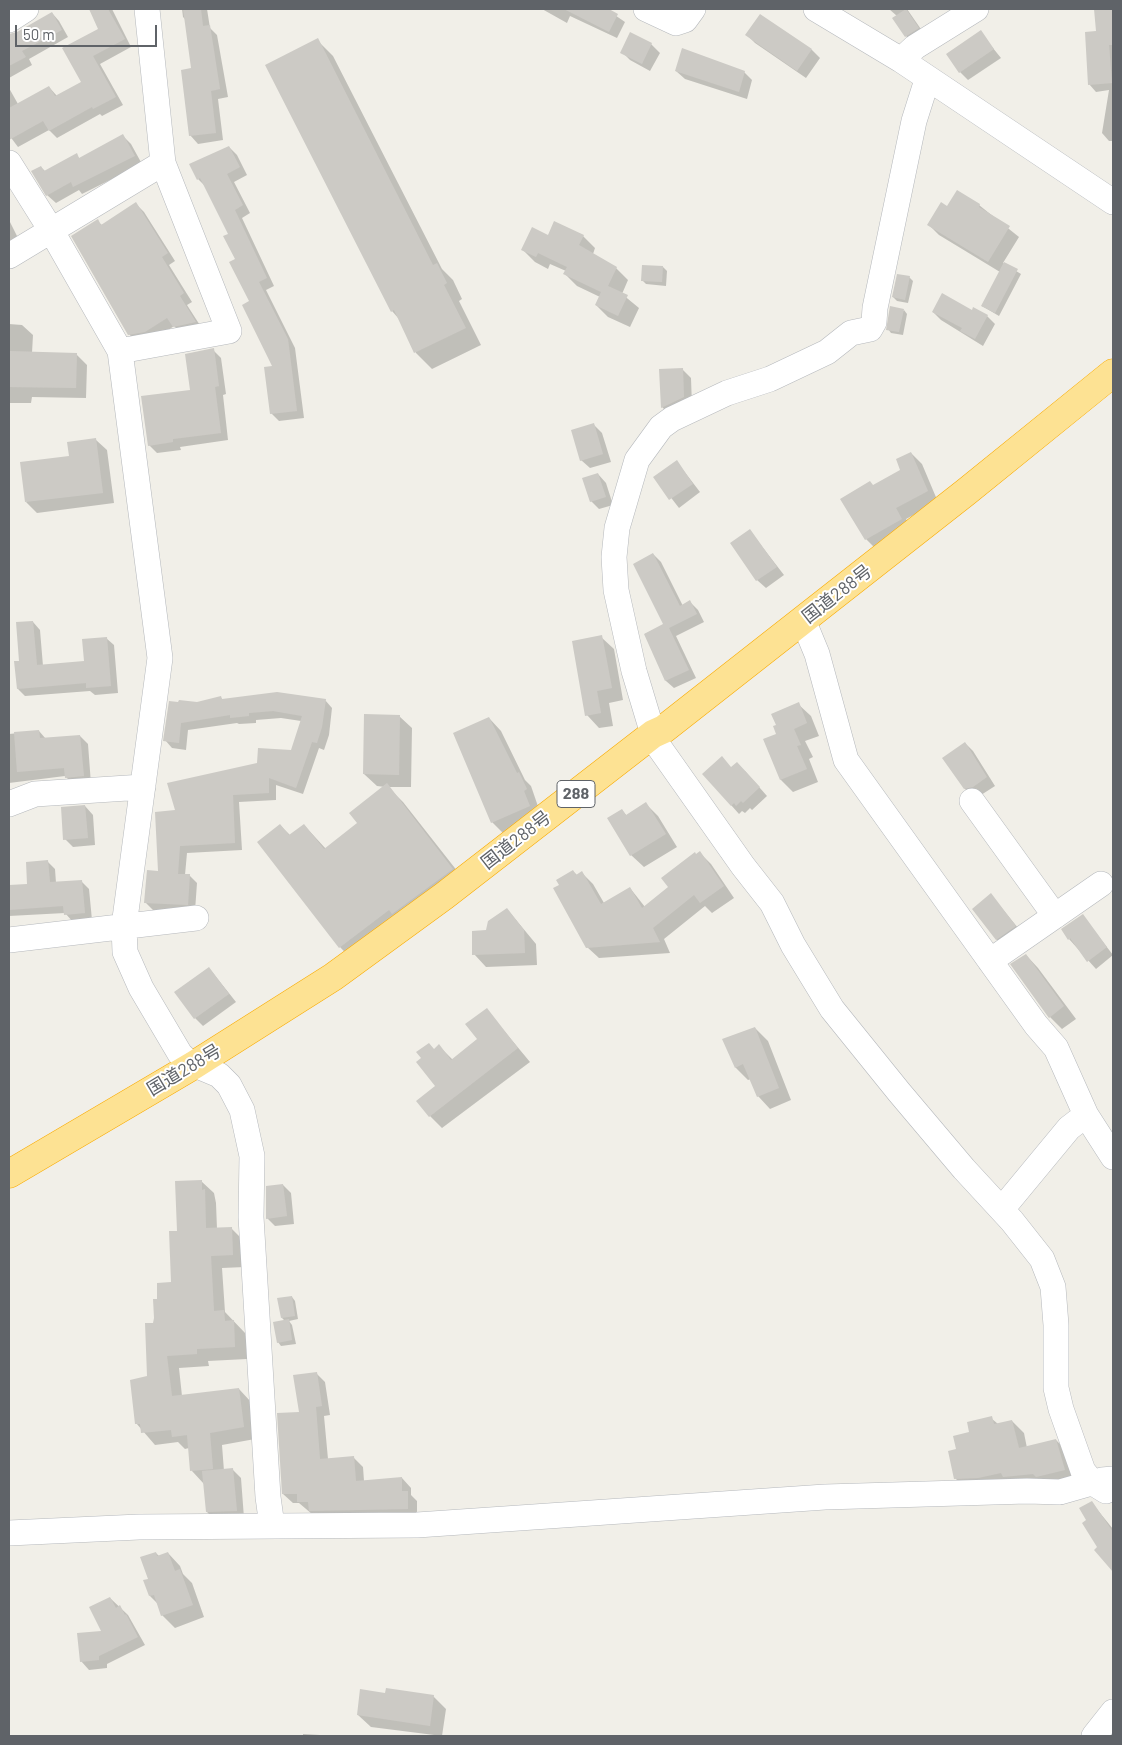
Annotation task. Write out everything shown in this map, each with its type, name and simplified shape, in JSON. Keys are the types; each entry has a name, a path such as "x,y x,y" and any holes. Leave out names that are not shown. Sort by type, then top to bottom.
{"highway":[{"name":"国道288号","path":"9,1174 202,1068 332,991 445,912 656,740 805,625 1113,373"},
{"name":"国道288号","path":"805,625 1113,396"},
{"name":"国道288号","path":"9,1192 202,1068"}],"street":[{"path":"9,20 26,9"},
{"path":"120,351 229,331 163,163 147,9"},
{"path":"646,9 676,23 685,20 693,9"},
{"path":"817,9 901,60 927,80 1113,202"},
{"path":"901,60 915,47 976,9"},
{"path":"927,80 914,121 875,308 874,322 870,329 851,333 827,352 770,379 727,393 672,418 661,427 637,460 617,528 614,557 616,590 634,671 656,740 772,902 793,945 832,1009 964,1169 1002,1209 1035,1249 1048,1269 1056,1325 1056,1388 1061,1409 1083,1471 1106,1485"},
{"path":"9,163 51,230 120,351 160,658 124,926 125,952 141,988 180,1054 188,1062 219,1075 229,1085 242,1110 252,1156 251,1217 272,1526"},
{"path":"9,256 163,163"},
{"path":"805,625 846,760 1036,1025 1056,1048 1086,1115 1113,1157"},
{"path":"9,804 35,794 143,787"},
{"path":"972,801 1055,916"},
{"path":"990,961 1101,884"},
{"path":"9,940 196,918"},
{"path":"1002,1209 1069,1128 1086,1115"},
{"path":"9,1532 139,1527 417,1525 825,1497 1027,1491 1060,1492 1106,1485"},
{"path":"1094,1736 1113,1712"}],"building":[{"path":"89,9 108,9 125,39 93,56 116,97 93,109 92,107 49,131 43,121 9,140 9,108 49,86 55,96 81,82 62,48 98,29"},
{"path":"183,9 201,9 203,26 210,25 220,89 211,91 216,133 189,136 181,70 191,68"},
{"path":"564,9 609,9 618,14 609,32"},
{"path":"906,9 919,28 905,37 892,18"},
{"path":"1094,9 1113,9 1113,45 1109,45 1112,83 1088,85 1085,32 1096,31"},
{"path":"52,12 62,30 22,51 26,57 9,66 9,34 17,32"},
{"path":"760,14 812,49 797,71 745,35"},
{"path":"981,30 994,49 959,73 946,54"},
{"path":"630,32 652,43 642,64 620,53"},
{"path":"318,38 433,265 437,263 447,283 444,285 466,328 414,353 394,310 391,312 265,65"},
{"path":"682,48 745,71 739,92 675,71"},
{"path":"123,134 135,156 73,187 71,182 46,196 31,171 41,166 44,171 77,153 79,158"},
{"path":"229,146 240,167 227,174 243,205 235,210 267,278 259,282 288,339 297,411 270,414 264,367 272,366 242,305 249,301 229,262 235,259 223,236 228,234 200,178 197,180 189,164"},
{"path":"957,190 980,204 979,207 1010,226 988,262 927,225 941,202 947,206"},
{"path":"136,202 168,253 162,257 184,293 180,296 196,322 173,327 167,318 145,332 128,335 71,236 98,219 101,225"},
{"path":"554,221 584,235 579,245 617,267 608,286 628,295 618,316 595,305 601,292 563,274 567,267 538,253 536,257 521,250 532,227 548,235"},
{"path":"1004,262 1018,269 995,313 981,306"},
{"path":"642,265 663,266 662,282 641,281"},
{"path":"897,274 910,276 905,300 892,297"},
{"path":"942,293 972,310 973,307 988,315 975,339 960,331 962,328 932,312"},
{"path":"890,306 904,309 899,332 886,330"},
{"path":"214,348 219,386 215,387 221,433 173,439 173,442 148,446 141,396 190,390 185,354"},
{"path":"9,351 77,353 76,388 9,387"},
{"path":"683,368 684,397 661,408 659,369"},
{"path":"594,423 603,454 580,461 571,430"},
{"path":"96,438 103,493 25,502 20,462 69,456 67,442"},
{"path":"911,452 928,491 896,508 902,519 865,540 840,499 870,481 873,485 900,470 896,459"},
{"path":"677,460 693,484 669,500 653,477"},
{"path":"598,473 606,497 590,502 582,478"},
{"path":"750,529 777,567 756,581 730,543"},
{"path":"653,553 680,606 690,600 697,614 669,628 689,670 665,681 644,634 663,624 633,564"},
{"path":"33,621 37,665 84,661 82,639 107,637 111,686 86,688 86,683 17,689 14,661 19,661 16,622"},
{"path":"602,635 612,688 597,691 601,713 585,716 572,641"},
{"path":"277,692 326,699 322,727 317,743 312,742 296,788 269,778 269,793 233,795 235,843 180,846 178,874 190,874 188,905 144,903 147,870 158,871 155,812 175,810 167,783 257,763 258,748 291,750 302,716 273,711 249,713 249,716 230,718 230,715 181,723 179,743 163,741 169,701 197,702 221,696 222,699"},
{"path":"799,702 807,723 794,729 801,745 797,746 807,769 780,780 763,739 776,734 773,726 776,725 771,714"},
{"path":"364,714 400,715 399,775 363,774"},
{"path":"489,717 527,789 524,791 530,806 491,823 453,733"},
{"path":"39,730 40,738 80,735 84,776 65,778 64,768 17,772 14,732"},
{"path":"965,742 987,777 973,787 964,789 942,758"},
{"path":"722,756 731,767 737,762 760,787 743,803 741,801 736,806 734,803 731,806 702,774"},
{"path":"387,783 453,869 392,914 389,910 339,948 257,842 280,824 289,835 304,824 324,849 357,823 349,813"},
{"path":"646,802 666,834 630,856 607,818 622,809 626,815"},
{"path":"85,805 88,838 63,840 61,807"},
{"path":"700,851 724,886 700,903 694,895 653,928 660,942 586,948 553,888 559,885 556,880 573,870 576,875 582,871 601,904 630,887 642,908 668,887 661,878 695,852 696,854"},
{"path":"48,860 50,882 82,880 85,913 64,915 63,906 9,910 9,885 27,884 26,862"},
{"path":"991,893 1016,926 996,940 972,909"},
{"path":"507,908 524,930 525,953 472,955 472,931 486,930 488,921"},
{"path":"1083,914 1107,947 1087,962 1061,929"},
{"path":"1026,954 1064,1006 1049,1018 1010,964"},
{"path":"209,967 229,994 194,1019 174,992"},
{"path":"487,1008 518,1048 429,1117 416,1101 435,1086 416,1062 421,1058 416,1052 429,1043 434,1049 439,1044 451,1060 477,1039 465,1024"},
{"path":"755,1027 779,1088 757,1097 743,1064 735,1068 722,1039"},
{"path":"202,1180 202,1190 205,1189 206,1228 232,1227 233,1255 211,1256 214,1311 224,1310 225,1321 234,1320 235,1347 197,1349 197,1354 167,1356 172,1396 239,1388 244,1427 210,1433 213,1469 190,1471 187,1435 172,1437 171,1430 141,1433 140,1424 135,1424 130,1380 147,1376 145,1323 153,1323 153,1299 157,1299 157,1283 171,1282 169,1231 177,1231 175,1181"},
{"path":"283,1184 287,1216 266,1219 266,1186"},
{"path":"292,1296 295,1316 281,1318 277,1298"},
{"path":"289,1319 292,1340 277,1343 273,1322"},
{"path":"317,1372 322,1406 316,1407 320,1459 354,1456 356,1481 402,1477 402,1491 408,1491 408,1509 309,1511 308,1502 297,1502 297,1494 282,1494 277,1413 299,1412 293,1375"},
{"path":"992,1416 994,1424 1012,1420 1019,1448 1056,1439 1065,1470 1036,1477 1033,1474 1003,1477 1001,1473 978,1478 954,1479 948,1451 956,1449 953,1436 969,1432 967,1422"},
{"path":"233,1468 237,1511 206,1512 202,1471"},
{"path":"1092,1501 1113,1532 1113,1572 1094,1550 1097,1547 1082,1523 1086,1520 1079,1508"},
{"path":"156,1552 157,1556 168,1552 175,1571 180,1569 193,1605 161,1616 154,1595 149,1596 143,1580 148,1579 140,1557"},
{"path":"110,1597 116,1608 120,1605 138,1637 99,1656 99,1660 80,1662 77,1633 101,1631 89,1607"},
{"path":"386,1688 434,1695 430,1726 357,1715 360,1689 385,1693"}]}
